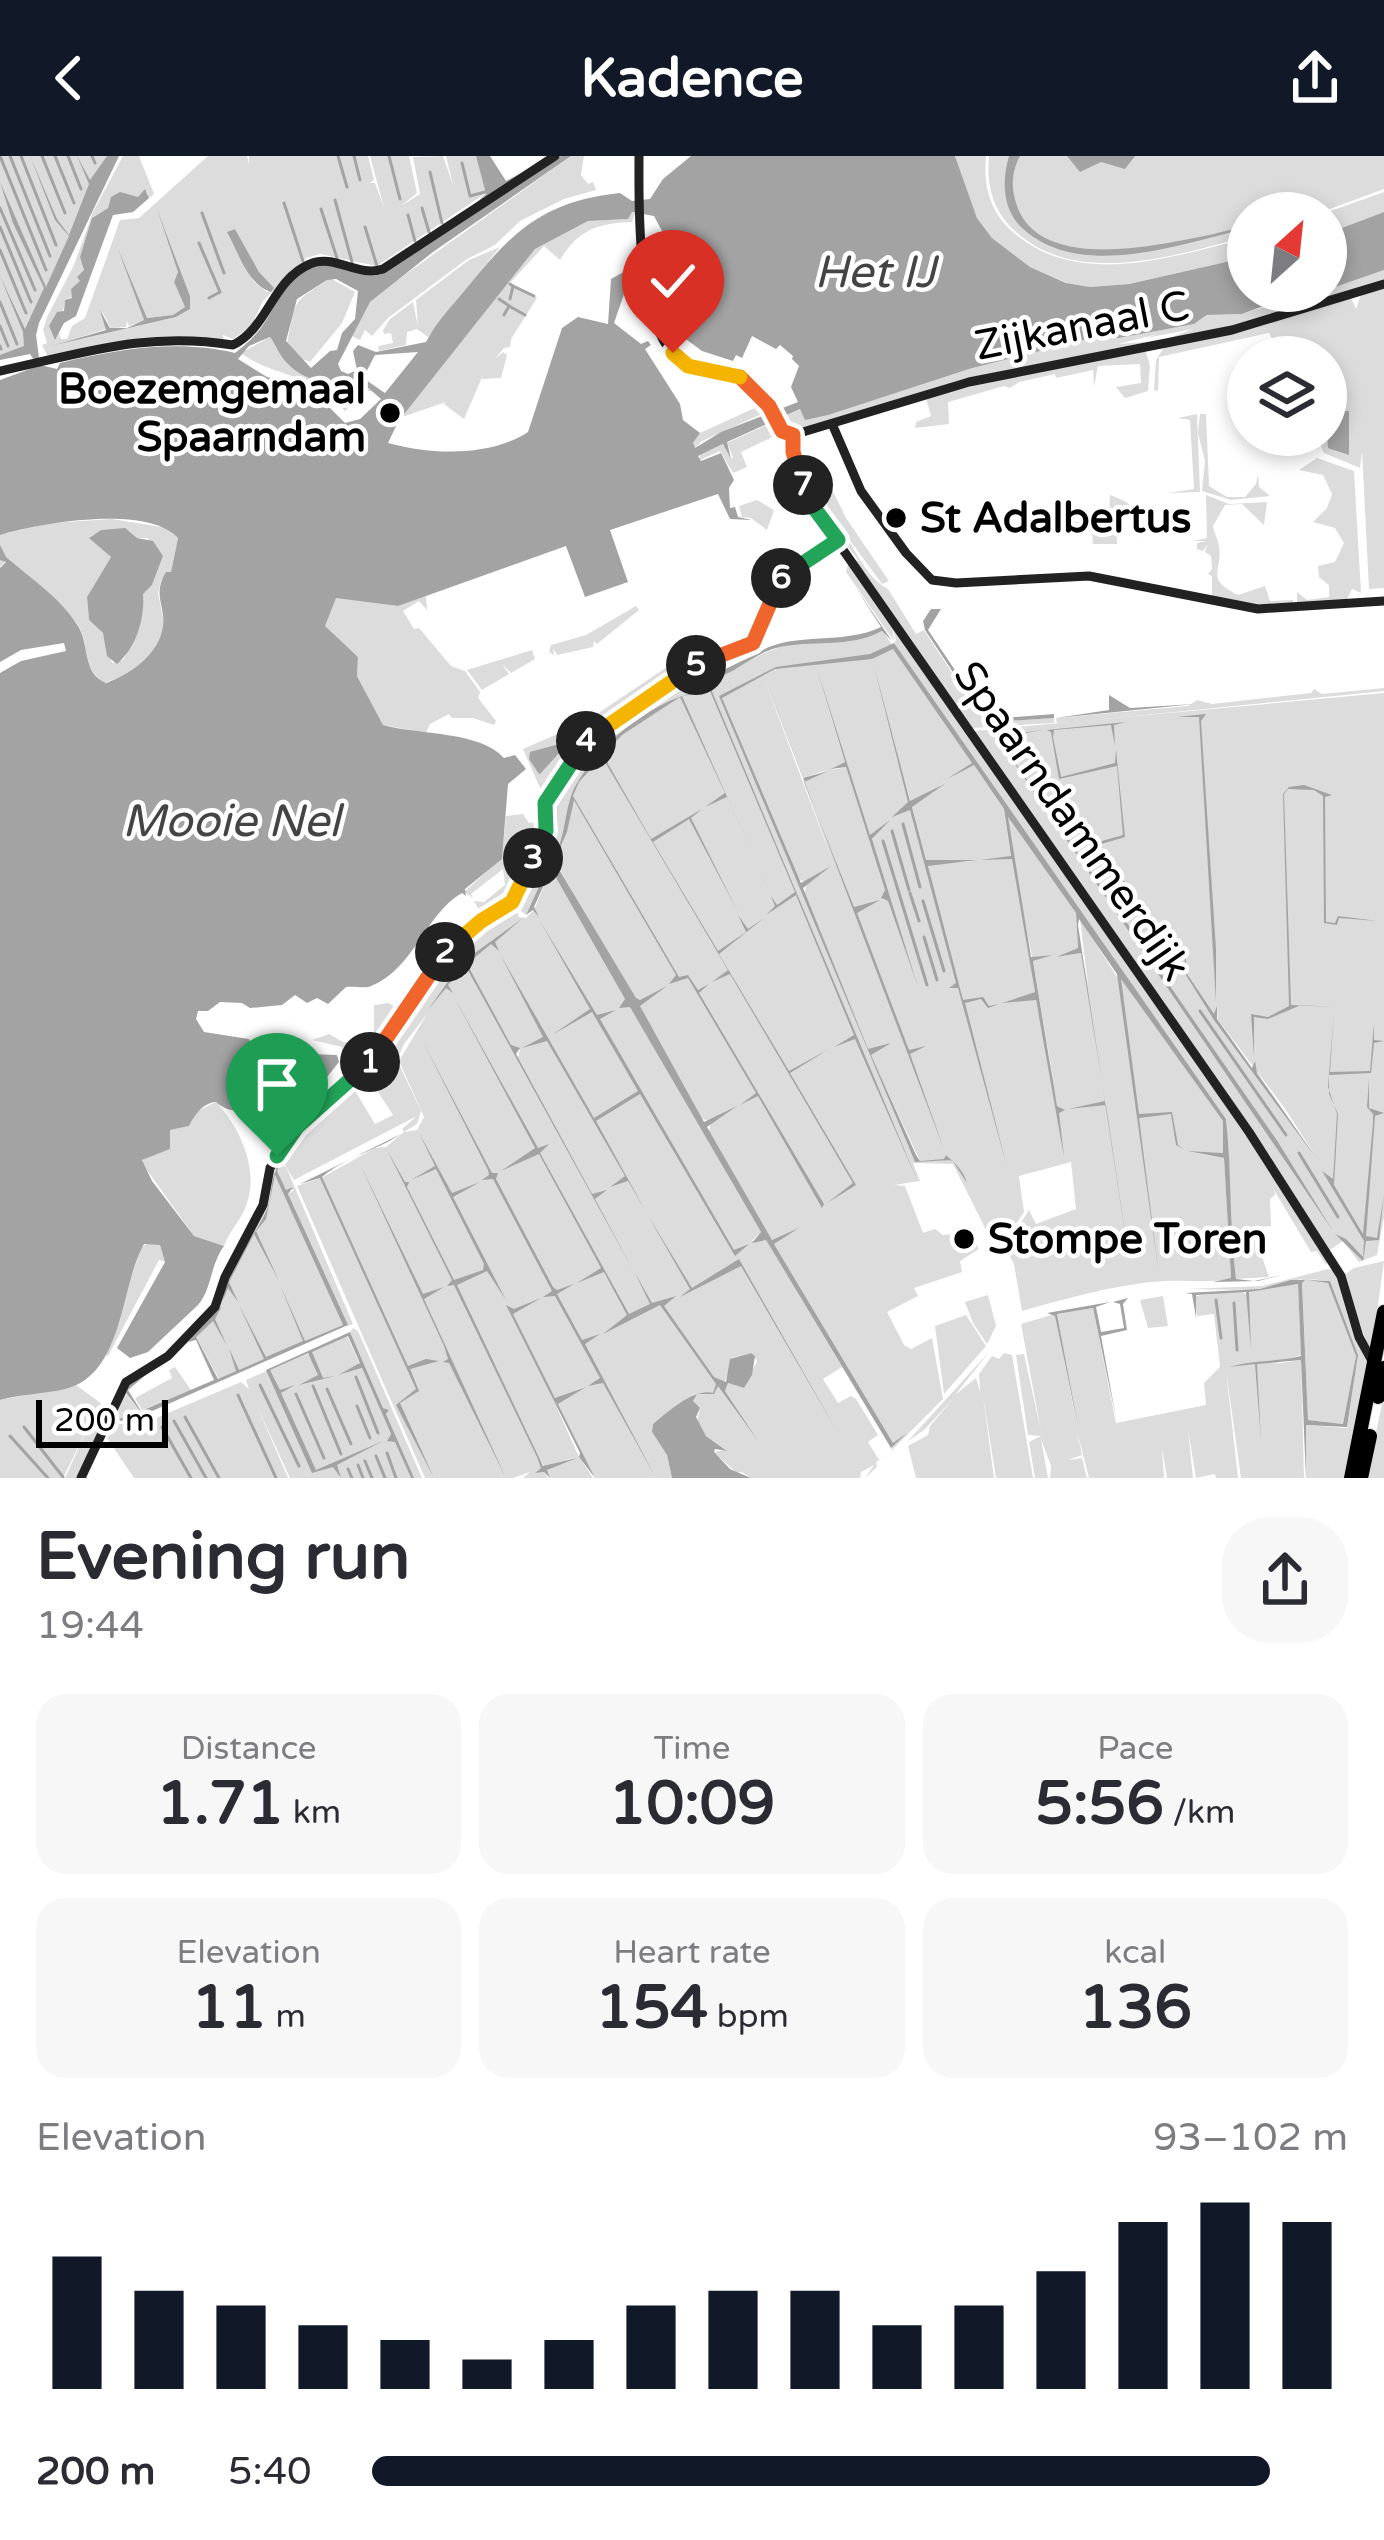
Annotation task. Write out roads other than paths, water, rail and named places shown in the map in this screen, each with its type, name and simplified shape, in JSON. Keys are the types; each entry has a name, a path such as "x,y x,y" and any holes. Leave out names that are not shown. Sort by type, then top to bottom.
{"highway":[{"path":"1351,1478 1384,1312"},
{"path":"1361,1478 1377,1364"}],"street":[{"path":"0,371 79,350 148,340 233,345 255,329 275,294 304,267 325,261 362,272 383,269 556,156"},
{"path":"639,156 638,220 649,303 661,337 688,366 741,377 772,410 782,431 793,435"},
{"name":"Zijkanaal C","path":"793,435 970,382 1213,334 1384,284"},
{"path":"833,426 861,491 906,554 932,580 956,583 1089,576 1258,609 1384,601"},
{"name":"Spaarndammerdijk","path":"793,435 793,452 809,501 1235,1112 1337,1268 1361,1342 1377,1364"},
{"path":"81,1478 126,1382 168,1356 215,1307 224,1277 263,1205 270,1168 297,1127 383,1046 447,950 512,902 546,831 548,799 598,729 701,662 750,645 783,575 838,540"}],"water":[{"path":"30,156 57,219 69,235 89,184 77,156 90,180 107,156 119,156 39,323 40,365 57,369 60,363 148,348 235,353 256,334 291,282 310,267 380,275 561,156 571,156 370,302 338,364 348,374 357,370 353,351 358,345 376,352 426,342 483,269 531,223 593,197 620,193 632,201 650,199 663,179 691,156 955,156 977,218 992,238 1030,267 1066,283 1090,287 1129,284 1227,262 1227,312 1247,312 1207,315 1194,324 1119,338 1083,340 969,369 805,420 800,409 727,442 731,459 723,444 698,456 701,461 721,453 734,480 729,488 730,508 735,507 738,517 752,520 730,519 718,494 610,530 628,582 585,597 566,546 398,606 336,598 325,626 358,657 357,676 383,725 480,743 504,758 515,755 526,769 508,784 502,859 465,889 466,896 462,893 449,902 398,967 371,986 346,987 328,1004 317,998 307,1003 295,995 282,1005 250,1008 220,1002 208,1011 198,1011 196,1019 204,1032 249,1039 286,1063 311,1054 337,1055 339,1062 319,1087 289,1110 240,1111 216,1102 207,1105 189,1126 170,1130 170,1149 142,1160 152,1181 194,1236 224,1246 198,1305 148,1352 130,1358 117,1348 165,1262 160,1245 144,1244 118,1327 99,1366 65,1389 0,1400 0,673 21,661 66,651 64,643 21,650 0,662 0,568 6,562 0,560 0,545 6,557 71,616 82,634 93,673 106,683 140,664 160,637 161,584 166,572 171,572 178,538 163,528 119,519 66,522 0,535 0,380 38,366 30,354 0,360 0,355 24,346 0,276 25,329 44,288 13,223 0,182 46,287 69,236 55,220","holes":["632,212 654,216 670,246 611,279 608,324 578,317 562,328 528,432 478,450 423,450 388,443 398,422 535,249 588,221 628,219","658,262 668,337 679,334 702,351 733,361 736,355 742,358 752,336 776,349 780,345 799,366 791,387 798,402 721,432 695,448 700,433 683,420 680,404 645,349 651,345 648,341 641,344 614,323 632,271","336,279 358,291 355,319 342,333 337,350 311,368 286,341 297,299","270,337 301,374 330,383 358,379 381,399 360,419 345,423 307,385 267,377 238,359 249,346","418,352 385,393 363,378 375,355"]},
{"path":"476,156 490,156 506,181 521,173 477,202 486,194"},
{"path":"1009,156 1020,156 1013,183 1019,211 1033,229 1052,241 1076,247 1131,248 1227,233 1131,254 1072,253 1021,227 1010,211 1005,175"},
{"path":"1067,156 1135,156 1125,169 1101,162 1080,172"},
{"path":"145,189 149,198 133,212 113,215 76,316 64,323 55,340 49,326 57,312 64,311 65,300 72,298 71,289 80,281 77,277 84,270 80,257 92,218 120,192 138,197"},
{"path":"157,209 190,296 190,309 176,317 51,346 106,330 100,310 110,328 127,328 144,320 118,249 147,318 173,315 185,307 174,282 178,272"},
{"path":"1384,212 1384,270 1347,283 1347,226"},
{"path":"235,229 259,272 274,288 271,292 244,267 227,232"},
{"path":"125,528 137,538 153,541 163,556 152,585 143,594 135,640 117,664 107,656 103,633 89,620 87,597 111,557 89,538 101,530"},
{"path":"856,588 892,641 882,631 856,640 776,648 714,679 716,690 705,664 713,675 754,655 753,647 758,653 764,628 761,651 788,642 851,636 881,627"},
{"path":"931,609 941,609 928,630 988,719 1054,714 1054,718 992,722 984,719 925,630 923,621"},
{"path":"894,643 1226,1119 1236,1279 1282,1275 1258,1281 1213,1282 1231,1278 1224,1158 1187,1151 1223,1153 1223,1121 1121,979 1139,1114 1172,1112 1178,1145 1184,1149 1176,1145 1171,1114 1139,1118 1159,1275 1117,974 1079,919 1102,1085 1081,953 1056,957 1078,948 1076,913 1008,817 1031,957 1053,955 1033,961 1057,1106 1065,1110 1059,1113 1064,1157 1036,1000 1002,1003 1035,992 1012,859 980,860 1011,856 1004,809 974,765 947,779 972,763 893,649 872,659 775,669 722,698 801,883 831,866 803,888 868,1049 891,1043 871,1055 920,1161 946,1155 951,1160 915,1162 719,696 776,667 870,654"},
{"path":"873,662 910,801 946,783 912,807 926,860 977,860 928,866 963,1000 983,997 989,1006 999,1004 988,1008 981,999 965,1003 1007,1167 958,988 949,988 956,983 910,810 892,817 908,802"},
{"path":"817,669 870,835 890,820 872,839 918,987 888,901 881,898 885,890 846,767 831,769 845,762"},
{"path":"706,676 707,680 678,685 600,739 557,797 558,827 547,850 554,857 572,793 587,768 600,751 634,722 680,697 622,735 603,755 651,839 702,809 691,818 738,912 689,819 653,842 718,951 746,932 738,915 748,929 764,918 719,954 789,1071 829,1049 790,1073 856,1185 827,1203 853,1183 730,974 712,982 728,970 602,757 573,796 679,977 688,975 698,990 709,984 699,993 824,1204 822,1208 758,1096 740,1105 756,1093 688,978 669,984 676,975 574,800 554,861 636,998 667,986 640,1006 704,1122 737,1106 707,1127 772,1240 799,1228 774,1244 893,1443 907,1433 891,1448 766,1240 752,1243 761,1232 630,1007 619,1008 625,999 551,869 534,907 539,917 533,910 526,915 550,862 544,854 517,904 552,829 554,796 594,737 678,681"},
{"path":"711,689 918,1182 855,1039 834,1047 854,1035 796,895 766,915 775,906 771,896 777,905 795,892 710,691 684,696"},
{"path":"1109,695 1130,708 1195,704 1056,718 1109,710"},
{"path":"682,696 770,893 727,797 705,807 725,793"},
{"path":"1206,714 1201,721 1216,1002 1199,717 1177,717"},
{"path":"1126,722 1114,725 1115,746 1111,725 1054,730 1053,737 1061,777 1115,763 1116,750 1125,837 1098,845 1154,923 1155,945 1151,923 1095,843 1123,835 1117,766 1059,779 1047,730"},
{"path":"1043,730 998,738 1152,959 1154,949 1158,958 1185,948 1187,974 1214,1014 1217,1006 1217,1019 1252,1068 1255,1061 1257,1073 1322,1166 1214,1020 1186,975 1184,954 1154,963 1278,1142 1333,1231 996,736"},
{"path":"570,741 539,774 530,752"},
{"path":"1304,785 1332,795 1325,797 1326,922 1335,923 1338,916 1378,921 1339,918 1337,925 1324,923 1323,796 1314,790 1288,789 1284,794 1291,1005 1300,1005 1268,1019 1254,1017 1254,1057 1251,1014 1268,1017 1289,1006 1283,794 1289,787"},
{"path":"817,815 854,907 880,900 857,913 909,1050 926,1046 910,1054 945,1152"},
{"path":"523,918 495,942 499,951 491,944 467,964 511,1045 520,1048 516,1054 592,1194 607,1190 595,1199 633,1270 465,965 448,985 453,993 446,988 428,1010 461,963"},
{"path":"540,921 597,1015 616,1010 600,1019 734,1250 749,1244 735,1256 640,1094 596,1121 645,1210 628,1181 610,1187 625,1176 547,1041 522,1048 543,1037 500,954 594,1118 638,1091 592,1012 552,1035 590,1009"},
{"path":"454,997 538,1148 549,1144 540,1153 629,1314 650,1304 635,1273 652,1303 676,1296 664,1306 714,1377 726,1382 730,1359 755,1356 744,1388 728,1383 725,1391 759,1442 718,1386 714,1394 698,1394 713,1393 716,1384 660,1305 603,1334 627,1315 604,1272 577,1283 601,1268 539,1154 501,1171 535,1148"},
{"path":"1334,1011 1330,1072 1370,1071 1374,1023 1374,1040 1384,1041 1374,1043 1371,1073 1329,1075 1328,1087"},
{"path":"423,1042 492,1173 498,1173 496,1179 553,1287 574,1284 557,1294 582,1340 600,1334 585,1344 656,1478 603,1383 588,1386 600,1378 555,1296 543,1297 552,1291 493,1179 482,1180 488,1170"},
{"path":"1369,1079 1369,1108 1384,1113 1375,1116 1366,1236 1377,1238 1384,1194 1379,1240 1366,1241 1363,1261 1335,1234 1363,1257 1364,1241 1322,1171 1333,1179 1334,1105 1338,1114 1334,1185 1363,1234 1373,1123 1367,1107"},
{"path":"419,1133 452,1193 480,1182 453,1197 506,1300 487,1271 457,1285 543,1466 577,1458 547,1470 550,1478 544,1472 535,1473 541,1468 537,1457 454,1285 447,1286 452,1280 387,1150 409,1182 407,1187 454,1280 483,1270 436,1169 411,1180 435,1166"},
{"path":"281,1161 277,1171 286,1190 293,1187 288,1194 348,1325 121,1421 118,1419 140,1411 126,1393 114,1418 130,1384 148,1373 128,1390 141,1411 214,1380 196,1340 188,1342 222,1306 215,1319 227,1346 213,1321 196,1337 218,1379 236,1371 229,1348 239,1370 264,1359 239,1305 266,1357 303,1341 280,1285 305,1341 343,1325 275,1175 266,1219 256,1231 279,1281 254,1234 229,1282 238,1302 228,1288 223,1300 225,1289 234,1267 268,1207 274,1174"},
{"path":"341,1164 322,1177 408,1366 426,1359 439,1361 410,1369 419,1391 400,1403 434,1478 396,1405 416,1389 320,1178 300,1184"},
{"path":"360,1164 423,1294 444,1287 424,1299 506,1478 449,1363 443,1362 448,1359 444,1346"},
{"path":"647,1214 692,1288 739,1259 838,1433 741,1266 680,1297 690,1289"},
{"path":"1305,1280 1308,1420 1343,1424 1356,1356 1328,1283 1308,1280 1330,1281 1358,1355 1347,1427 1306,1425 1306,1478 1301,1360 1257,1364 1261,1440 1255,1364 1229,1367 1301,1356 1298,1284 1249,1292 1251,1349 1246,1292 1196,1295 1196,1318 1192,1294 1185,1293 1260,1289"},
{"path":"541,1298 513,1314 555,1398 586,1387 558,1404 595,1478 579,1457 506,1305 514,1309"},
{"path":"1128,1298 1123,1304 1127,1330 1101,1336 1116,1418 1093,1308 1057,1314 1078,1426 1055,1316 1047,1313 1110,1302 1096,1307 1101,1332 1124,1328 1120,1304 1113,1302"},
{"path":"350,1332 383,1408 389,1410 386,1414 414,1478 395,1442 387,1441 391,1434 362,1368 338,1375 360,1363 348,1336 312,1352 323,1378 335,1376 299,1385 318,1375 308,1353 270,1370 280,1390 295,1385 281,1393 316,1470 383,1441 337,1465 341,1478 333,1467 312,1473 266,1370"},
{"path":"697,1394 693,1401 700,1408 696,1417 706,1436 727,1451 714,1452 730,1469 751,1478 672,1478 653,1424"}],"waterway":[{"path":"0,156 46,270"},
{"path":"10,156 50,256"},
{"path":"21,156 56,245"},
{"path":"42,156 65,213"},
{"path":"55,156 74,203"},
{"path":"68,156 81,189"},
{"path":"92,156 95,163"},
{"path":"338,156 347,187"},
{"path":"354,156 360,180"},
{"path":"389,156 400,199"},
{"path":"462,163 470,196 485,192"},
{"path":"430,172 442,223"},
{"path":"335,200 352,262"},
{"path":"284,203 303,261"},
{"path":"0,208 35,290"},
{"path":"422,208 429,232"},
{"path":"321,209 337,258"},
{"path":"202,213 224,273"},
{"path":"408,215 415,241"},
{"path":"0,227 31,302"},
{"path":"365,227 377,266"},
{"path":"199,243 220,292 209,298"},
{"path":"0,250 26,313"},
{"path":"510,284 510,299"},
{"path":"513,286 534,296"},
{"path":"499,299 508,305"},
{"path":"0,302 17,344"},
{"path":"504,315 509,306 525,315"},
{"path":"0,326 8,346"},
{"path":"903,824 920,887"},
{"path":"892,831 909,890"},
{"path":"883,841 927,985"},
{"path":"910,893 919,921"},
{"path":"923,901 944,971"},
{"path":"924,937 937,980"},
{"path":"1200,1011 1286,1135"},
{"path":"1299,1153 1338,1217"},
{"path":"1216,1300 1221,1338"},
{"path":"1234,1303 1237,1350"},
{"path":"356,1377 378,1433"},
{"path":"260,1385 299,1466"},
{"path":"313,1386 341,1454"},
{"path":"327,1389 351,1444"},
{"path":"296,1394 324,1458"},
{"path":"238,1395 276,1478"},
{"path":"357,1406 370,1438"},
{"path":"185,1417 219,1478"},
{"path":"174,1421 206,1478"},
{"path":"24,1427 63,1477"},
{"path":"162,1427 191,1478"},
{"path":"10,1436 48,1478"},
{"path":"387,1453 396,1478"},
{"path":"376,1456 385,1478"},
{"path":"365,1461 372,1478"},
{"path":"358,1465 363,1478"},
{"path":"348,1469 352,1478"}],"place":[{"name":"Boezemgemaal Spaarndam","path":"390,413"},
{"name":"St Adalbertus","path":"896,518"},
{"name":"Stompe Toren","path":"964,1239"}],"water label":[{"name":"Het IJ","path":"875,273"},
{"name":"Mooie Nel","path":"231,822"}]}
